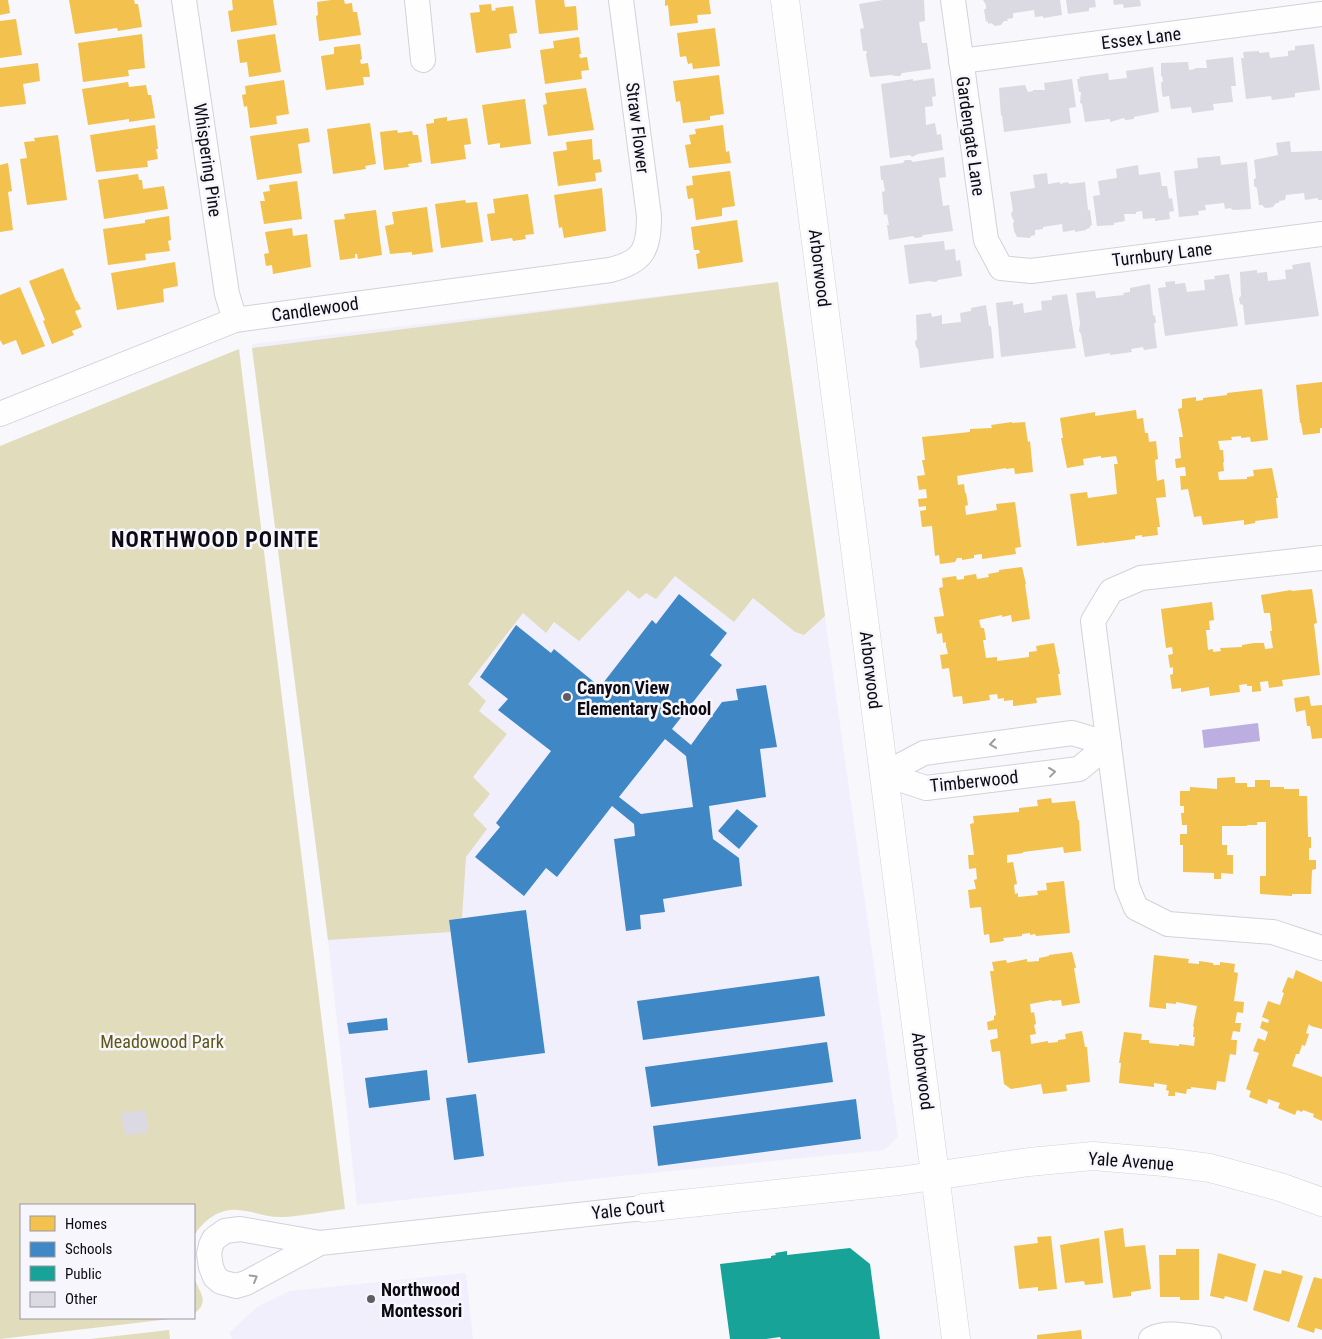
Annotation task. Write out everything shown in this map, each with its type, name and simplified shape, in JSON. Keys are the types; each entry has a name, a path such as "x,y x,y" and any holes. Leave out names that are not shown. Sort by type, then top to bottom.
{"street":[{"name":"Whispering Pine","path":"184,0 227,294 235,320"},
{"path":"417,0 423,60"},
{"name":"Straw Flower","path":"621,0 649,216 649,235 642,255"},
{"name":"Arborwood","path":"786,0 956,1339"},
{"name":"Gardengate Lane","path":"953,0 986,240 1001,268"},
{"name":"Essex Lane","path":"961,61 1322,14"},
{"name":"Turnbury Lane","path":"1001,268 1031,271 1322,234"},
{"name":"Candlewood","path":"0,414 235,320 610,270 628,266 642,255"},
{"path":"1322,558 1141,578 1112,591 1093,621 1127,886 1136,908 1168,924 1273,932 1322,948"},
{"name":"Timberwood","path":"884,774 924,753 1072,733 1109,744"},
{"name":"Timberwood","path":"884,774 926,788 1079,769 1109,744"},
{"name":"Yale Avenue","path":"936,1177 1030,1162 1093,1156 1210,1168 1280,1187 1322,1202"},
{"name":"Yale Court","path":"320,1243 936,1177"},
{"path":"1151,1339 1158,1335 1174,1334 1209,1339"}],"shaded area":[{"name":"Canyon View Elementary School","path":"778,282 898,1137 885,1150 357,1205 328,940 252,344"},
{"path":"1258,723 1260,741 1204,748 1202,730"},
{"name":"Northwood Montessori","path":"466,1273 473,1339 232,1339 229,1333 257,1307 290,1291"}],"green space":[{"path":"778,282 825,616 804,635 795,632 753,598 734,622 675,576 656,599 646,593 639,599 628,590 579,641 554,622 546,633 523,613 468,684 486,701 479,711 507,734 473,777 490,794 473,815 487,829 466,857 462,918 449,920 451,932 328,940 252,348"},
{"name":"Meadowood Park","path":"239,349 345,1209 284,1217 238,1210 224,1211 218,1213 202,1225 195,1235 195,1204 20,1204 20,1319 170,1319 0,1339 0,446"},
{"path":"195,1279 203,1301 195,1313"},
{"path":"169,1330 170,1339 90,1339"}],"building: Homes":[{"path":"0,0 8,0 10,13 0,15"},
{"path":"69,0 134,0 135,4 138,4 142,27 118,31 117,28 75,34"},
{"path":"232,0 273,0 277,25 231,32 228,11 233,10"},
{"path":"344,0 345,4 352,3 353,12 357,12 361,35 319,41 316,16 318,15 317,2"},
{"path":"535,0 564,0 565,7 576,6 578,30 539,34"},
{"path":"665,0 709,0 711,14 697,15 698,23 670,26 668,5 665,6"},
{"path":"491,4 492,11 496,10 495,8 513,6 517,33 509,34 511,48 476,53 470,13 480,12 479,5"},
{"path":"16,19 22,55 0,58 0,21"},
{"path":"715,28 720,66 693,69 692,63 688,64 686,56 680,57 677,33"},
{"path":"142,34 145,68 128,70 129,76 83,82 78,43"},
{"path":"275,34 281,72 249,77 247,62 240,63 237,40"},
{"path":"579,37 580,58 587,57 589,70 581,71 582,79 545,84 540,50 554,48 553,41"},
{"path":"360,44 361,64 368,63 370,77 363,77 364,85 326,90 321,56 334,54 334,47"},
{"path":"38,63 40,81 23,84 26,104 0,107 0,68"},
{"path":"719,75 724,114 710,116 710,120 683,123 680,101 676,102 673,81"},
{"path":"284,80 289,114 276,116 277,124 250,128 247,106 244,107 242,95 246,94 245,86"},
{"path":"128,82 129,87 146,85 148,95 151,95 155,118 129,122 129,119 88,125 82,89"},
{"path":"586,88 594,130 548,136 543,105 547,104 545,93"},
{"path":"525,99 531,144 500,148 500,143 488,145 482,105"},
{"path":"447,117 447,121 467,118 471,144 464,145 466,159 431,164 426,124 434,123 434,119"},
{"path":"370,123 376,164 365,166 366,169 333,174 327,129"},
{"path":"155,125 158,159 147,161 148,167 96,172 90,135"},
{"path":"723,125 726,152 729,151 731,163 689,168 685,145 691,144 689,135 696,134 695,129"},
{"path":"308,128 310,142 298,144 302,173 257,180 250,136"},
{"path":"397,130 398,133 412,131 413,135 418,135 422,162 408,164 409,167 384,170 380,132"},
{"path":"58,135 67,200 27,205 20,159 27,158 24,142 35,141 34,138"},
{"path":"592,139 593,160 600,159 602,172 595,173 596,181 558,186 553,152 567,150 566,142"},
{"path":"8,163 12,191 8,192 13,230 0,232 0,165"},
{"path":"730,171 735,206 722,208 722,216 696,220 693,198 688,199 686,186 693,185 692,176"},
{"path":"138,174 139,180 142,180 143,189 164,186 168,209 104,219 98,180"},
{"path":"297,181 302,219 264,224 260,201 265,201 263,192 270,191 269,185"},
{"path":"602,188 606,231 564,238 562,227 559,228 554,195"},
{"path":"528,194 534,234 525,235 526,239 513,241 512,238 491,241 487,214 495,213 493,199"},
{"path":"465,200 466,203 477,202 483,242 441,248 435,204"},
{"path":"427,207 433,252 412,255 412,252 390,254 385,226 394,224 392,212"},
{"path":"376,210 382,255 358,259 357,254 355,254 355,258 340,260 334,220 345,219 344,214"},
{"path":"169,216 171,240 168,241 170,251 145,254 146,260 108,265 103,229 145,223 145,220"},
{"path":"737,220 743,262 698,269 696,254 700,253 699,250 694,250 691,227"},
{"path":"292,228 293,236 307,234 311,267 273,274 272,265 266,266 264,254 269,253 265,232"},
{"path":"175,262 178,286 163,289 164,302 117,310 111,273"},
{"path":"63,268 81,309 75,311 82,327 72,331 74,335 52,344 43,321 45,320 29,281"},
{"path":"20,287 45,346 22,355 16,340 3,345 0,340 0,295"},
{"path":"1322,382 1322,428 1320,428 1320,433 1303,435 1296,385"},
{"path":"1262,389 1268,440 1251,442 1250,437 1241,438 1241,436 1231,437 1232,440 1218,441 1220,450 1223,450 1224,471 1218,472 1219,480 1247,479 1247,477 1254,476 1253,470 1272,468 1278,498 1276,498 1278,518 1255,521 1255,523 1244,525 1244,520 1203,525 1201,516 1194,517 1188,489 1181,490 1180,476 1186,476 1185,467 1176,468 1175,459 1181,458 1179,437 1183,437 1178,409 1182,408 1182,399 1196,397 1196,401 1203,400 1203,398 1227,395 1227,393"},
{"path":"1136,410 1137,419 1143,418 1145,433 1148,433 1149,442 1156,441 1158,459 1155,460 1157,481 1164,479 1166,497 1156,498 1160,527 1157,527 1158,535 1142,537 1142,535 1135,536 1135,539 1077,546 1070,494 1087,492 1088,498 1117,494 1114,464 1118,464 1116,456 1101,458 1101,456 1083,459 1084,465 1067,468 1061,438 1063,438 1060,418 1095,412 1095,416"},
{"path":"1025,422 1028,442 1030,441 1033,472 1015,474 1014,468 1006,468 957,476 958,485 964,484 968,505 965,506 966,515 997,510 996,504 1015,502 1021,547 1015,548 1016,554 982,559 982,554 974,555 974,558 962,560 962,558 957,558 955,562 940,564 939,555 935,556 932,526 922,527 920,511 926,510 926,506 919,507 918,499 927,498 926,489 919,490 917,476 925,475 922,460 925,460 922,437 970,432 970,429 992,428 991,425"},
{"path":"1022,567 1030,619 1012,622 1011,615 1002,617 1002,615 979,620 981,628 984,628 986,640 983,640 986,658 997,657 997,661 1029,657 1029,652 1037,651 1036,646 1054,643 1060,674 1058,674 1061,695 1036,698 1037,703 1013,706 1013,700 1004,701 1004,698 998,699 997,694 989,695 990,700 963,704 962,696 953,697 949,668 942,669 940,655 948,654 946,642 943,643 942,633 937,634 934,617 944,616 939,588 943,587 942,578 956,576 957,580 964,579 964,576 976,574 977,579 989,577 988,574 999,572 999,570"},
{"path":"1312,589 1317,623 1314,624 1320,675 1282,680 1283,686 1269,688 1268,681 1260,682 1261,691 1252,692 1252,686 1247,686 1247,684 1239,685 1240,692 1210,696 1209,687 1181,692 1181,688 1172,689 1170,675 1173,674 1173,667 1170,668 1168,655 1173,654 1172,647 1166,648 1161,609 1212,602 1214,620 1209,621 1210,630 1206,630 1208,650 1213,649 1213,652 1221,651 1220,648 1242,647 1242,645 1254,643 1264,643 1265,649 1273,648 1270,631 1272,631 1270,613 1264,613 1261,595"},
{"path":"1309,696 1311,706 1322,705 1322,738 1312,739 1310,726 1307,726 1305,710 1296,712 1294,698"},
{"path":"1235,777 1235,783 1247,783 1247,787 1255,787 1255,780 1270,780 1270,787 1299,789 1299,796 1307,796 1308,837 1311,837 1309,860 1316,860 1316,869 1312,870 1311,894 1292,894 1292,896 1260,894 1260,876 1266,876 1266,822 1257,822 1257,825 1247,826 1222,826 1222,845 1227,845 1227,855 1233,855 1233,874 1221,873 1221,879 1214,879 1214,873 1183,872 1183,845 1180,845 1180,834 1187,834 1187,825 1182,825 1181,813 1184,813 1184,806 1180,806 1180,791 1190,791 1190,787 1217,789 1217,778"},
{"path":"1051,798 1052,803 1075,801 1079,820 1081,851 1064,853 1063,847 1023,852 1007,855 1007,863 1013,862 1017,884 1014,885 1015,894 1018,893 1018,897 1038,895 1037,891 1047,890 1046,883 1064,881 1070,933 1036,936 1035,934 1030,935 1030,933 1022,934 1022,936 1003,938 1004,941 990,943 989,934 984,935 981,907 970,908 968,890 976,889 974,880 977,879 976,868 969,869 968,855 974,855 970,824 974,823 973,816 1019,812 1019,808 1038,806 1037,800"},
{"path":"1072,952 1080,1003 1062,1006 1061,1000 1052,1000 1030,1004 1031,1013 1034,1012 1036,1024 1034,1025 1036,1034 1030,1035 1031,1044 1048,1041 1048,1043 1058,1042 1058,1040 1066,1039 1065,1034 1082,1031 1085,1047 1087,1047 1090,1082 1066,1085 1067,1091 1043,1094 1041,1084 1011,1089 1004,1084 1000,1051 992,1052 990,1040 998,1038 997,1029 988,1030 987,1022 994,1020 996,1015 990,971 994,971 992,962 1006,960 1007,963 1027,959 1027,962 1039,961 1039,958 1049,955"},
{"path":"1154,955 1189,959 1188,963 1199,964 1199,961 1213,963 1213,965 1220,965 1220,962 1235,964 1234,972 1238,973 1234,1001 1244,1002 1243,1013 1237,1012 1235,1023 1241,1023 1240,1032 1233,1031 1231,1040 1237,1040 1236,1055 1230,1054 1225,1082 1217,1081 1216,1090 1191,1087 1191,1089 1187,1089 1186,1094 1175,1092 1175,1096 1168,1096 1167,1085 1154,1083 1154,1087 1119,1083 1121,1063 1119,1063 1124,1032 1142,1034 1141,1040 1149,1040 1149,1043 1194,1046 1193,1026 1197,1006 1176,1002 1176,1004 1166,1003 1166,1009 1149,1007"},
{"path":"1296,970 1322,982 1322,1029 1309,1024 1306,1033 1309,1034 1305,1046 1302,1045 1299,1054 1296,1054 1292,1066 1322,1077 1322,1121 1313,1117 1314,1114 1303,1110 1302,1112 1297,1110 1295,1115 1278,1108 1280,1103 1268,1099 1267,1104 1249,1097 1251,1091 1246,1089 1259,1053 1253,1051 1258,1038 1265,1041 1268,1032 1260,1028 1262,1021 1268,1023 1269,1020 1262,1017 1268,1001 1280,1005 1284,993 1282,992 1288,977 1293,979"},
{"path":"1123,1228 1125,1247 1145,1245 1151,1289 1131,1292 1131,1296 1113,1298 1104,1231"},
{"path":"1051,1236 1057,1289 1038,1291 1038,1287 1019,1289 1014,1246 1038,1243 1037,1237"},
{"path":"1099,1238 1103,1283 1085,1285 1084,1281 1065,1283 1060,1245"},
{"path":"1176,1249 1199,1249 1199,1300 1180,1300 1180,1297 1160,1297 1159,1255 1176,1255"},
{"path":"1218,1253 1256,1264 1247,1302 1225,1296 1224,1299 1210,1296"},
{"path":"1264,1270 1281,1274 1282,1270 1303,1276 1289,1322 1253,1310"},
{"path":"1314,1277 1322,1279 1322,1330 1315,1328 1314,1333 1297,1327"},
{"path":"1081,1330 1082,1339 1037,1339 1037,1335"}],"building: Schools":[{"path":"679,594 727,633 710,655 722,665 672,729 691,745 722,702 738,700 736,689 766,685 777,747 760,749 766,797 709,806 713,839 739,858 742,886 663,899 665,912 640,915 641,929 626,931 614,839 635,836 634,824 612,806 557,877 546,868 524,896 475,857 500,827 496,823 551,751 498,710 508,699 480,677 516,625 551,653 554,649 600,687 652,620 656,624","holes":["665,739 686,756 693,807 641,814 619,797"]},
{"path":"737,809 758,826 739,849 718,831"},
{"path":"526,910 545,1053 468,1063 449,920"},
{"path":"819,976 825,1016 643,1040 637,1001"},
{"path":"387,1018 388,1030 349,1034 347,1023"},
{"path":"827,1042 833,1082 651,1107 645,1067"},
{"path":"427,1070 430,1100 369,1108 365,1078"},
{"path":"476,1094 484,1156 454,1160 446,1098"},
{"path":"856,1099 861,1139 658,1166 653,1126"}],"building: Public":[{"path":"850,1248 870,1264 880,1339 781,1339 780,1337 730,1339 720,1264 771,1258 771,1256 776,1255 775,1253 787,1251 787,1255"}],"building: Other":[{"path":"883,0 924,0 925,21 919,22 922,43 927,43 931,69 902,73 900,76 870,77 867,51 863,51 860,29 864,28 859,4"},
{"path":"983,0 1060,0 1062,15 1043,18 1043,16 1035,17 1034,10 1014,13 1013,18 1007,19 1008,21 1004,21 1001,25 995,26 991,23 988,24 988,21 986,22 984,9 986,9 986,5"},
{"path":"1066,0 1095,0 1096,7 1089,8 1089,11 1068,14"},
{"path":"1113,0 1140,0 1141,6 1124,8 1123,4 1114,5"},
{"path":"1314,44 1320,90 1295,93 1295,97 1272,100 1271,96 1246,99 1241,58 1244,58 1243,52 1269,52 1270,58 1288,56 1288,51 1295,50 1295,46"},
{"path":"1233,57 1236,86 1231,86 1233,102 1213,104 1214,110 1192,113 1191,107 1171,109 1169,96 1163,97 1162,94 1161,63 1188,62 1189,70 1207,68 1206,60"},
{"path":"1153,67 1159,112 1134,117 1134,119 1125,120 1124,118 1110,122 1110,119 1085,122 1082,104 1080,103 1081,92 1079,92 1077,79 1080,79 1079,77 1108,73 1109,80 1127,78 1126,71"},
{"path":"934,78 936,96 932,97 933,106 925,107 926,125 935,123 937,135 941,134 943,150 918,154 912,157 910,155 890,158 881,84"},
{"path":"1072,79 1076,107 1069,108 1071,123 1004,132 999,88 1025,85 1028,92 1045,90 1044,83"},
{"path":"1290,141 1291,152 1322,151 1322,200 1318,200 1318,198 1305,200 1304,193 1286,195 1285,200 1279,201 1273,207 1265,208 1259,205 1257,188 1254,186 1254,179 1256,178 1254,160 1278,155 1276,143"},
{"path":"1220,156 1221,165 1247,162 1251,209 1225,209 1224,203 1205,205 1206,210 1198,211 1199,215 1179,217 1174,171 1198,168 1197,158"},
{"path":"944,157 946,177 939,178 943,206 949,205 953,231 923,235 922,237 915,238 913,236 889,240 887,225 889,225 887,214 884,215 882,192 885,191 883,180 881,180 880,166 903,163 905,160 913,162"},
{"path":"1138,165 1139,175 1160,172 1162,186 1167,186 1169,199 1172,198 1174,211 1169,212 1170,219 1155,221 1155,218 1143,219 1142,211 1136,212 1136,214 1124,214 1125,221 1114,223 1114,225 1097,226 1093,196 1100,195 1098,181 1117,178 1116,169"},
{"path":"1047,173 1048,184 1085,182 1088,210 1090,210 1092,225 1086,230 1075,232 1075,230 1063,232 1062,224 1043,227 1043,229 1035,230 1035,235 1030,238 1017,237 1011,213 1013,211 1010,192 1035,188 1033,175"},
{"path":"944,241 945,250 955,249 956,261 960,260 962,276 936,282 929,281 909,284 904,245"},
{"path":"1310,262 1319,316 1245,325 1243,305 1240,304 1239,298 1241,296 1240,272 1257,270 1257,273 1267,272 1268,281 1286,279 1285,270 1293,269 1292,265"},
{"path":"1229,274 1238,326 1165,336 1158,288 1166,287 1165,282 1175,281 1175,284 1185,283 1187,292 1205,290 1204,280 1215,279 1214,276"},
{"path":"1150,284 1153,315 1156,322 1154,324 1157,348 1144,350 1143,347 1131,349 1132,352 1085,357 1079,331 1080,323 1076,293 1095,291 1096,298 1124,295 1123,293 1130,292 1130,288"},
{"path":"1067,294 1076,348 1001,357 996,303 1013,301 1013,305 1023,303 1024,313 1042,310 1041,301 1052,300 1052,296"},
{"path":"986,305 989,326 991,326 994,358 920,368 918,349 915,342 917,339 916,315 931,313 932,317 942,315 942,324 961,322 960,313 971,311 971,308"},
{"path":"146,1110 148,1133 125,1135 121,1113"}],"place":[{"name":"Canyon View Elementary School","path":"567,697"},
{"name":"Northwood Montessori","path":"371,1299"}],"district":[{"name":"NORTHWOOD POINTE","path":"215,539"}]}
